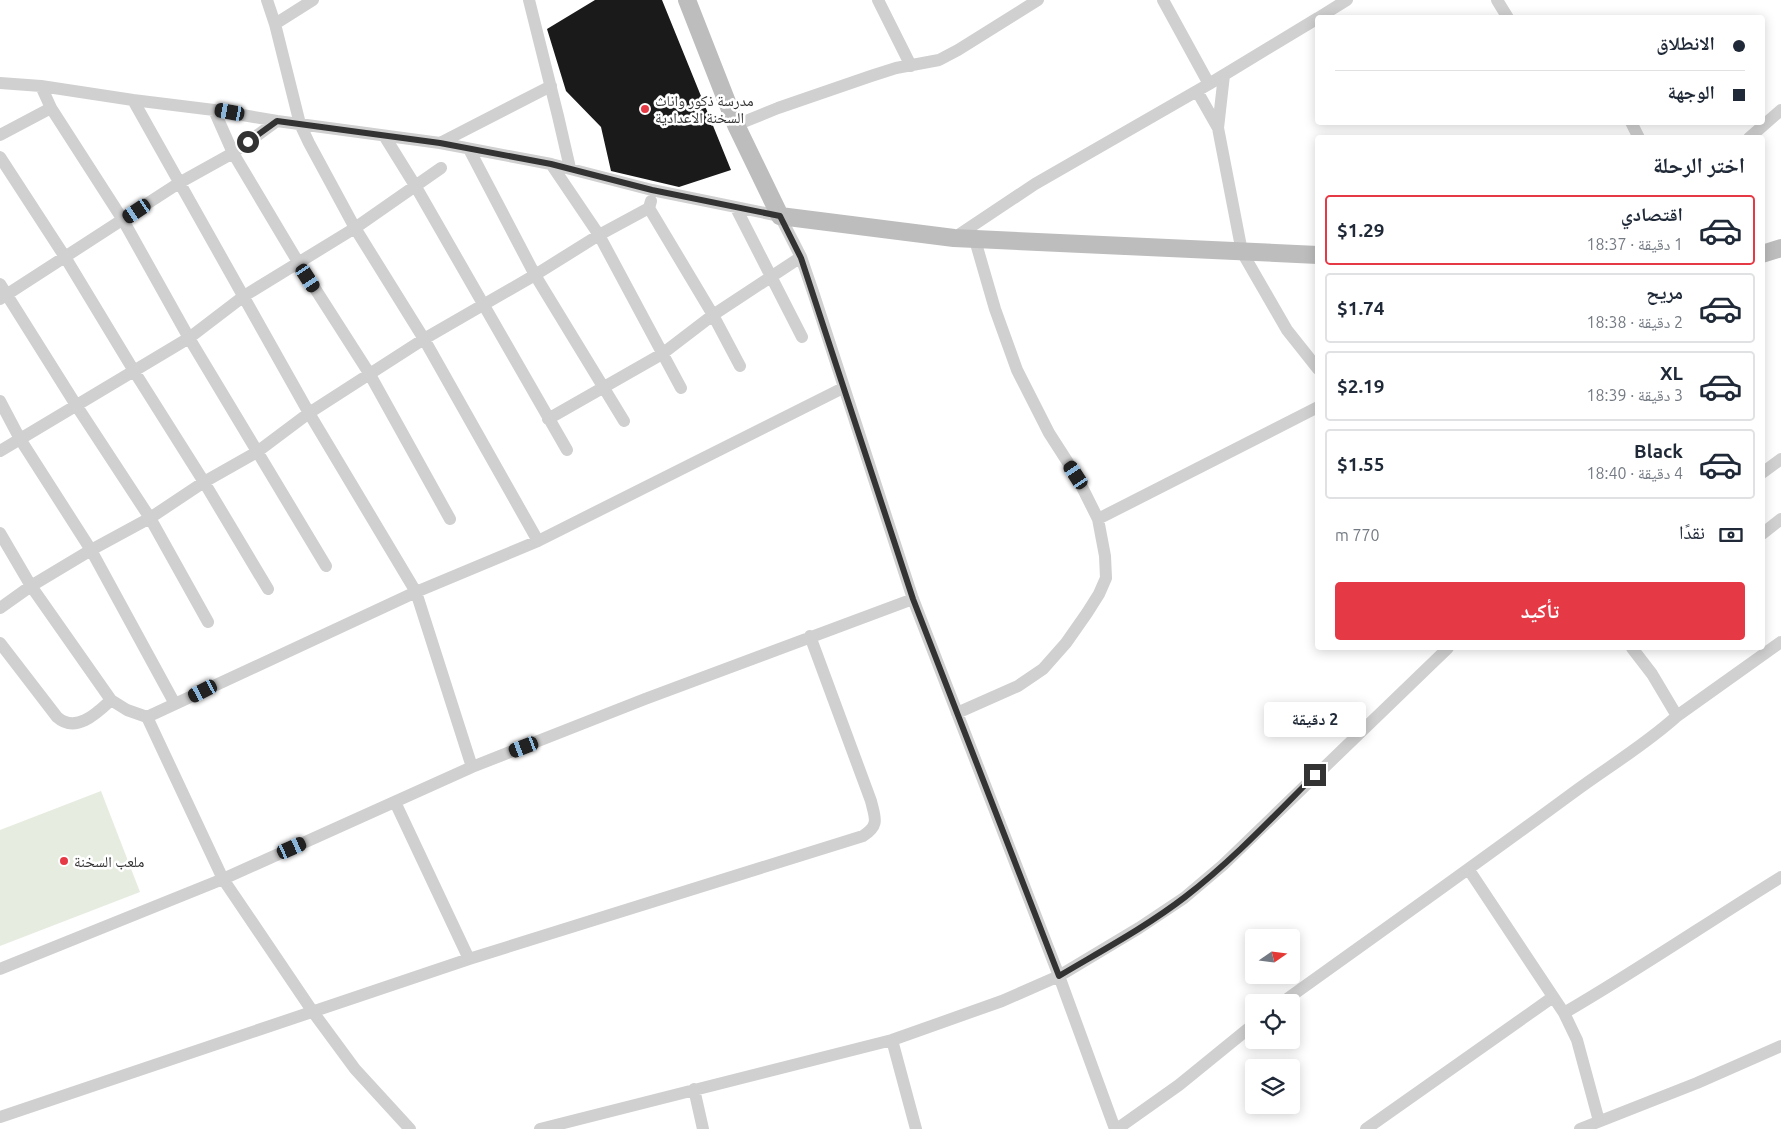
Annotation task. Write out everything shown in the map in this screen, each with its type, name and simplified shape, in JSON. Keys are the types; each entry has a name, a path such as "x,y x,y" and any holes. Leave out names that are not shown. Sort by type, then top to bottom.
{"street":[{"path":"267,0 300,124 355,228 424,339 538,541"},
{"path":"274,24 313,0"},
{"path":"529,0 570,168"},
{"path":"686,0 736,125 801,258 913,599 1116,1129 1179,1084 1245,1031"},
{"path":"878,0 912,66"},
{"path":"736,125 778,108 871,76 896,68 939,60 1038,0"},
{"path":"1163,0 1203,88 1218,128 1242,252 1286,330 1315,365"},
{"path":"1323,15 1347,0"},
{"path":"1497,0 1506,15"},
{"path":"954,238 1035,184 1203,88 1315,20"},
{"path":"1218,128 1224,75"},
{"path":"0,83 42,86 440,143 570,168 652,190 780,216 975,240 1315,255"},
{"path":"42,86 51,108 123,220 189,338 326,566"},
{"path":"440,143 551,86"},
{"path":"133,100 309,413 416,592 472,767"},
{"path":"0,135 51,108"},
{"path":"214,110 233,153 298,262 369,373 450,519"},
{"path":"1765,124 1781,110"},
{"path":"208,622 150,518 2,292 66,258 179,183 233,153 277,121"},
{"path":"1752,135 1764,125"},
{"path":"385,136 566,450"},
{"path":"470,149 535,275 624,421"},
{"path":"0,157 66,258 268,589"},
{"path":"551,164 599,235 681,388"},
{"path":"0,451 189,338 244,296 355,228 441,168"},
{"path":"652,190 649,208 713,315 740,366"},
{"path":"0,608 31,586 150,518 204,482 257,452 309,413 424,339 535,275 599,235 649,208"},
{"path":"736,208 802,337"},
{"path":"957,713 1018,686 1043,669 1066,643 1099,594 1106,578 1105,556 1098,519 1076,475 1041,419 1017,370 995,309 975,240"},
{"path":"1765,253 1781,248"},
{"path":"548,419 662,354 713,315 801,258"},
{"path":"147,718 416,592 538,541 843,388"},
{"path":"0,401 20,439 91,550 175,704"},
{"path":"1098,519 1315,408"},
{"path":"1765,472 1781,459"},
{"path":"1765,532 1781,520"},
{"path":"0,533 31,586 111,700 127,710 147,718 223,879 312,1012 355,1069 410,1129"},
{"path":"0,969 223,879 472,767 810,636 913,599"},
{"path":"0,1117 469,959 863,836 871,831 876,819 810,636"},
{"path":"1294,994 1469,870 1662,730 1677,716 1781,642"},
{"path":"0,643 57,717 63,722 68,724 84,721 111,700"},
{"path":"540,1129 892,1040 1002,1001 1059,976 1139,928 1184,898 1223,865 1446,650"},
{"path":"1634,650 1652,674 1677,716"},
{"path":"395,802 469,959"},
{"path":"1469,870 1564,1013 1576,1040 1599,1121"},
{"path":"1564,1013 1623,978 1781,876"},
{"path":"1366,1129 1553,997"},
{"path":"892,1040 916,1129"},
{"path":"1580,1129 1697,1083 1781,1046"},
{"path":"694,1089 704,1129"}],"shaded area":[{"name":"ملعب السخنة","path":"101,791 140,892 0,946 0,830"}],"building":[{"name":"مدرسة ذكور واناث السخنة الاعدادية","path":"595,0 662,0 731,170 679,187 611,171 601,127 566,91 547,29"}],"place":[{"name":"مدرسة ذكور واناث السخنة الاعدادية","path":"645,109"},
{"name":"ملعب السخنة","path":"64,861"}],"route":[{"path":"248,142 277,121 440,143 551,164 652,190 780,216 801,258 814,295 913,599 1059,976 1139,928 1184,898 1223,865 1315,775"}]}
